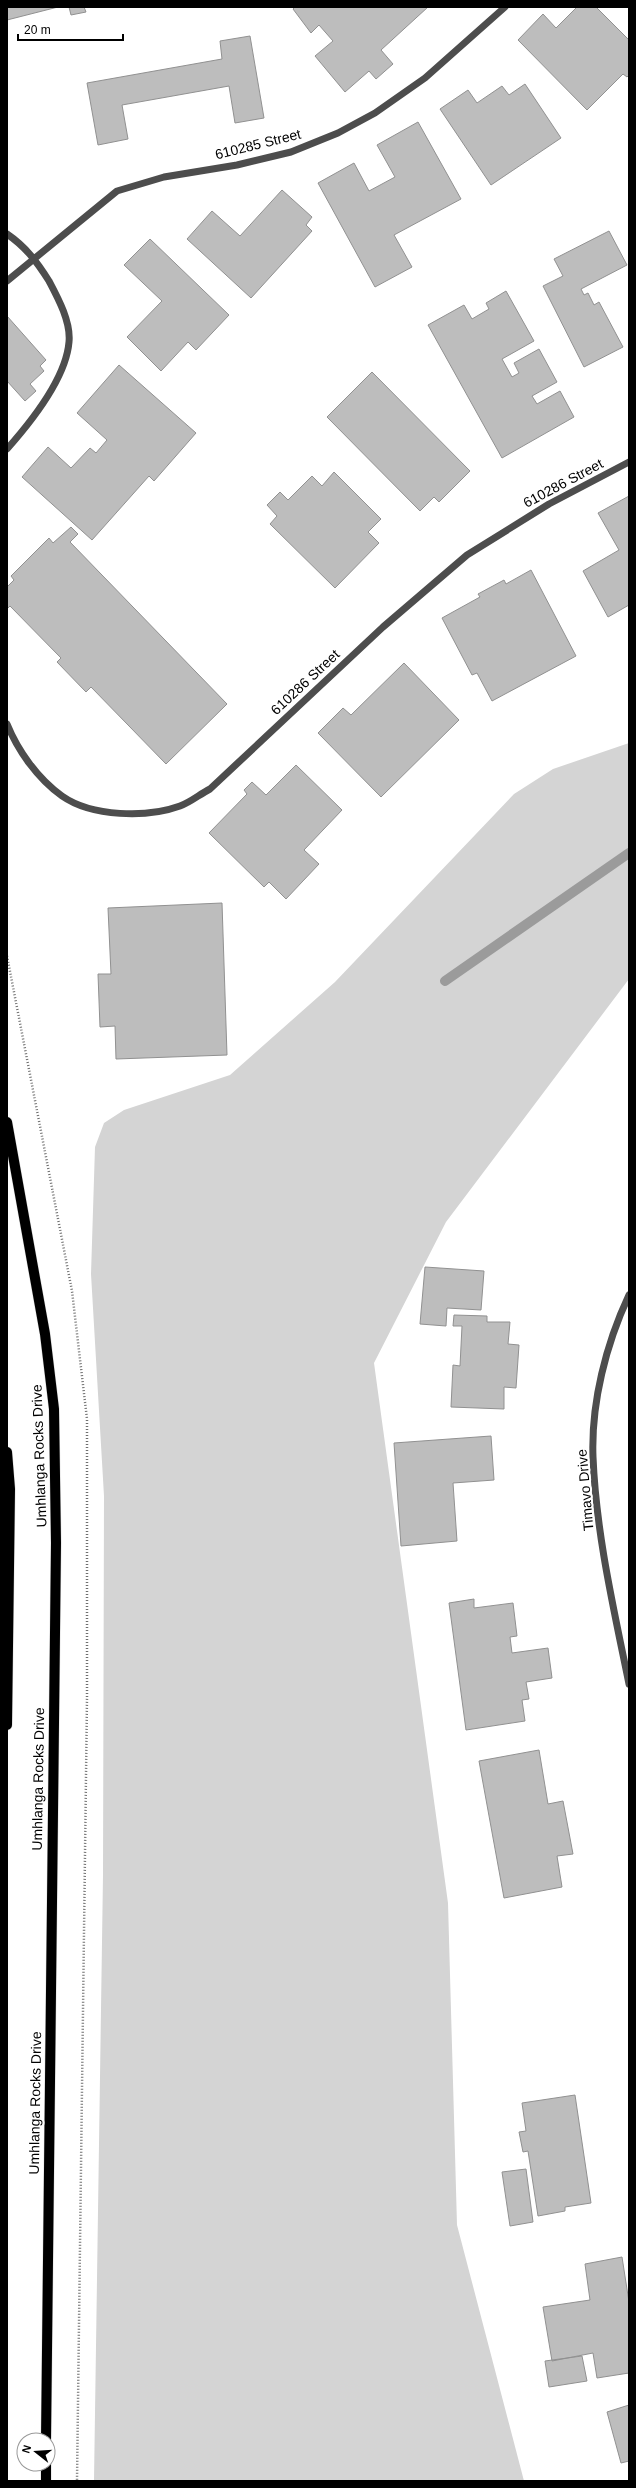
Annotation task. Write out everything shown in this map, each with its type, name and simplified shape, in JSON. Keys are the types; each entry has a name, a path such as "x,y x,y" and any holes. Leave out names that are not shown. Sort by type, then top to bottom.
{"main road":[{"name":"Umhlanga Rocks Drive","path":"7,1122 45,1334 54,1409 56,1544 46,2432"},
{"path":"7,1452 10,1497 7,1725"}],"street":[{"name":"610285 Street","path":"7,281 117,191 164,177 237,165 291,152 338,133 375,113 425,78 505,7"},
{"path":"7,234 35,258 55,292 66,321 69,340 64,363 53,385 21,433 7,449"},
{"name":"610286 Street","path":"7,724 28,762 46,783 63,797 86,806 114,813 162,811 182,805 210,789 382,627 467,555 549,504 629,462"},
{"name":"Timavo Drive","path":"629,1295 608,1349 594,1427 593,1456 602,1536 629,1684"}],"path":[{"path":"7,956 72,1291 87,1419 87,1689 77,2481"}],"shaded area":[{"path":"629,743 629,979 446,1222 374,1363 448,1903 457,2225 524,2481 94,2481 103,1875 104,1496 91,1274 95,1147 104,1123 124,1110 230,1075 335,982 514,794 553,769"}],"building":[{"path":"7,7 58,7 7,20"},
{"path":"69,7 84,7 86,12 71,15"},
{"path":"295,7 428,7 381,50 393,64 376,79 369,71 345,92 315,56 333,41 319,25 311,33 293,9"},
{"path":"577,7 596,7 629,40 629,75 627,77 623,74 587,110 518,40 543,14 556,28"},
{"path":"250,36 264,118 235,123 229,86 122,105 128,139 98,145 87,83 222,59 220,41"},
{"path":"525,84 561,138 491,185 440,109 468,90 477,103 502,86 509,95"},
{"path":"418,122 461,199 394,235 412,267 375,287 318,183 354,163 369,191 395,177 377,145"},
{"path":"282,190 312,217 306,225 312,231 251,298 187,239 212,211 240,236"},
{"path":"609,231 627,265 581,289 584,295 588,293 594,305 599,302 623,347 584,367 543,286 563,276 554,259"},
{"path":"150,239 229,315 196,350 188,342 161,371 127,337 162,301 124,265"},
{"path":"506,291 534,341 502,359 512,377 519,373 514,363 539,349 557,382 532,396 537,404 560,391 574,417 502,458 428,325 464,305 472,319 489,309 486,303"},
{"path":"7,316 46,360 40,366 44,371 30,384 36,391 25,401 7,381"},
{"path":"119,365 196,433 154,481 149,476 92,540 22,477 48,447 71,468 90,448 96,453 107,440 77,413"},
{"path":"372,372 470,471 439,502 434,497 420,511 327,417"},
{"path":"334,472 381,519 368,532 379,543 335,588 270,524 277,516 267,505 280,492 288,500 312,476 322,486"},
{"path":"629,496 629,605 608,617 583,571 619,550 598,513"},
{"path":"71,527 78,534 70,542 227,704 166,764 91,687 86,692 57,662 61,658 10,606 7,609 7,587 14,580 11,576 49,538 53,543"},
{"path":"531,570 576,656 492,701 477,673 472,675 442,618 480,597 478,594 504,580 506,584"},
{"path":"404,663 459,720 381,797 318,733 343,708 351,715"},
{"path":"296,765 342,810 304,850 319,864 286,899 269,882 264,887 209,833 247,794 244,790 252,782 266,795"},
{"path":"222,903 227,1055 116,1059 115,1026 100,1027 98,974 111,974 108,908"},
{"path":"425,1267 484,1271 481,1310 447,1308 446,1326 420,1324"},
{"path":"454,1315 487,1316 487,1322 510,1322 508,1344 519,1345 516,1388 504,1387 504,1409 451,1407 453,1365 460,1366 462,1326 453,1326"},
{"path":"491,1436 494,1480 453,1483 457,1541 401,1546 394,1443"},
{"path":"474,1599 474,1608 513,1603 517,1636 510,1637 512,1653 548,1648 552,1678 526,1682 529,1699 522,1700 525,1721 466,1730 449,1603"},
{"path":"539,1750 548,1804 563,1801 573,1854 557,1856 562,1887 504,1898 479,1761"},
{"path":"575,2095 591,2203 565,2207 565,2211 538,2216 528,2151 523,2152 519,2132 526,2131 522,2103"},
{"path":"526,2169 533,2222 510,2226 502,2172"},
{"path":"622,2257 629,2302 629,2373 597,2378 593,2353 552,2361 543,2307 590,2300 585,2264"},
{"path":"582,2356 587,2381 549,2387 545,2361"},
{"path":"629,2405 629,2461 621,2463 607,2412"}],"waterway":[{"path":"445,981 629,853"}]}
